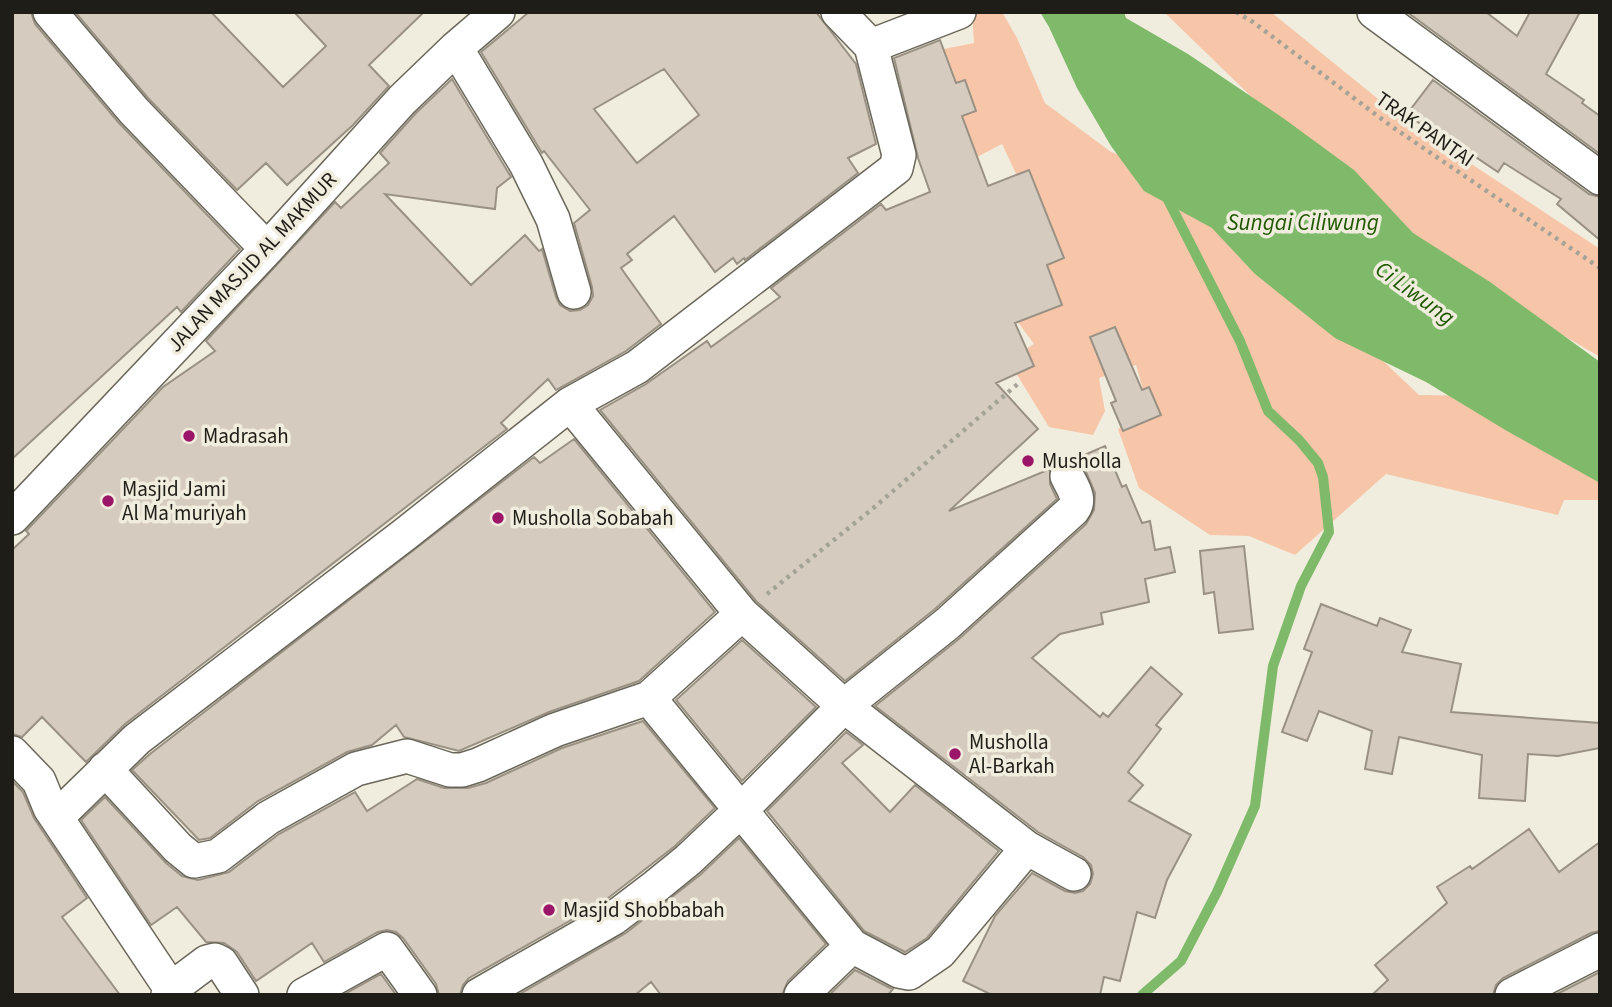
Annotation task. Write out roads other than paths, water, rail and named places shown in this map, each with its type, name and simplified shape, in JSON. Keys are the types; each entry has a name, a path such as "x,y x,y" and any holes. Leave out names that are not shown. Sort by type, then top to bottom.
{"street":[{"path":"50,12 134,111 267,249"},
{"path":"57,817 137,739 570,404 637,367 896,168 899,155 871,46 838,12"},
{"path":"871,46 960,12"},
{"path":"1374,12 1600,178"},
{"name":"JALAN MASJID AL MAKMUR","path":"16,505 267,249 402,100 492,14"},
{"path":"456,48 526,164 553,219 574,292"},
{"path":"570,404 742,614 844,706 1027,848 1074,874"},
{"path":"479,995 614,918 688,860 844,706 947,624 1077,506 1077,496 1067,476"},
{"path":"106,769 178,848 194,860 218,856 268,818 356,769 407,756 450,770 462,770 555,730 649,698 742,614"},
{"path":"649,698 852,946 900,971 909,973 940,952 1027,848"},
{"path":"12,753 39,781 50,808 169,992 207,962 215,960 221,963 242,995"},
{"path":"801,995 852,946"},
{"path":"304,995 387,948 420,995"},
{"path":"1512,995 1600,950"}],"water":[{"name":"Sungai Ciliwung","path":"1040,12 1124,12 1126,18 1188,54 1354,170 1413,233 1490,282 1600,362 1600,483 1426,382 1335,338 1255,274 1212,228 1144,191 1111,146 1077,88"}],"waterway":[{"path":"1142,995 1181,961 1217,892 1255,806 1273,666 1301,586 1329,532 1323,477 1318,463 1299,440 1268,411 1240,341 1165,194"}],"place":[{"name":"Madrasah","path":"189,436"},
{"name":"Musholla","path":"1028,461"},
{"name":"Masjid Jami Al Ma'muriyah","path":"108,501"},
{"name":"Musholla Sobabah","path":"498,518"},
{"name":"Musholla Al-Barkah","path":"955,754"},
{"name":"Masjid Shobbabah","path":"549,910"}],"water label":[{"name":"Ci Liwung","path":"1415,293"}]}
